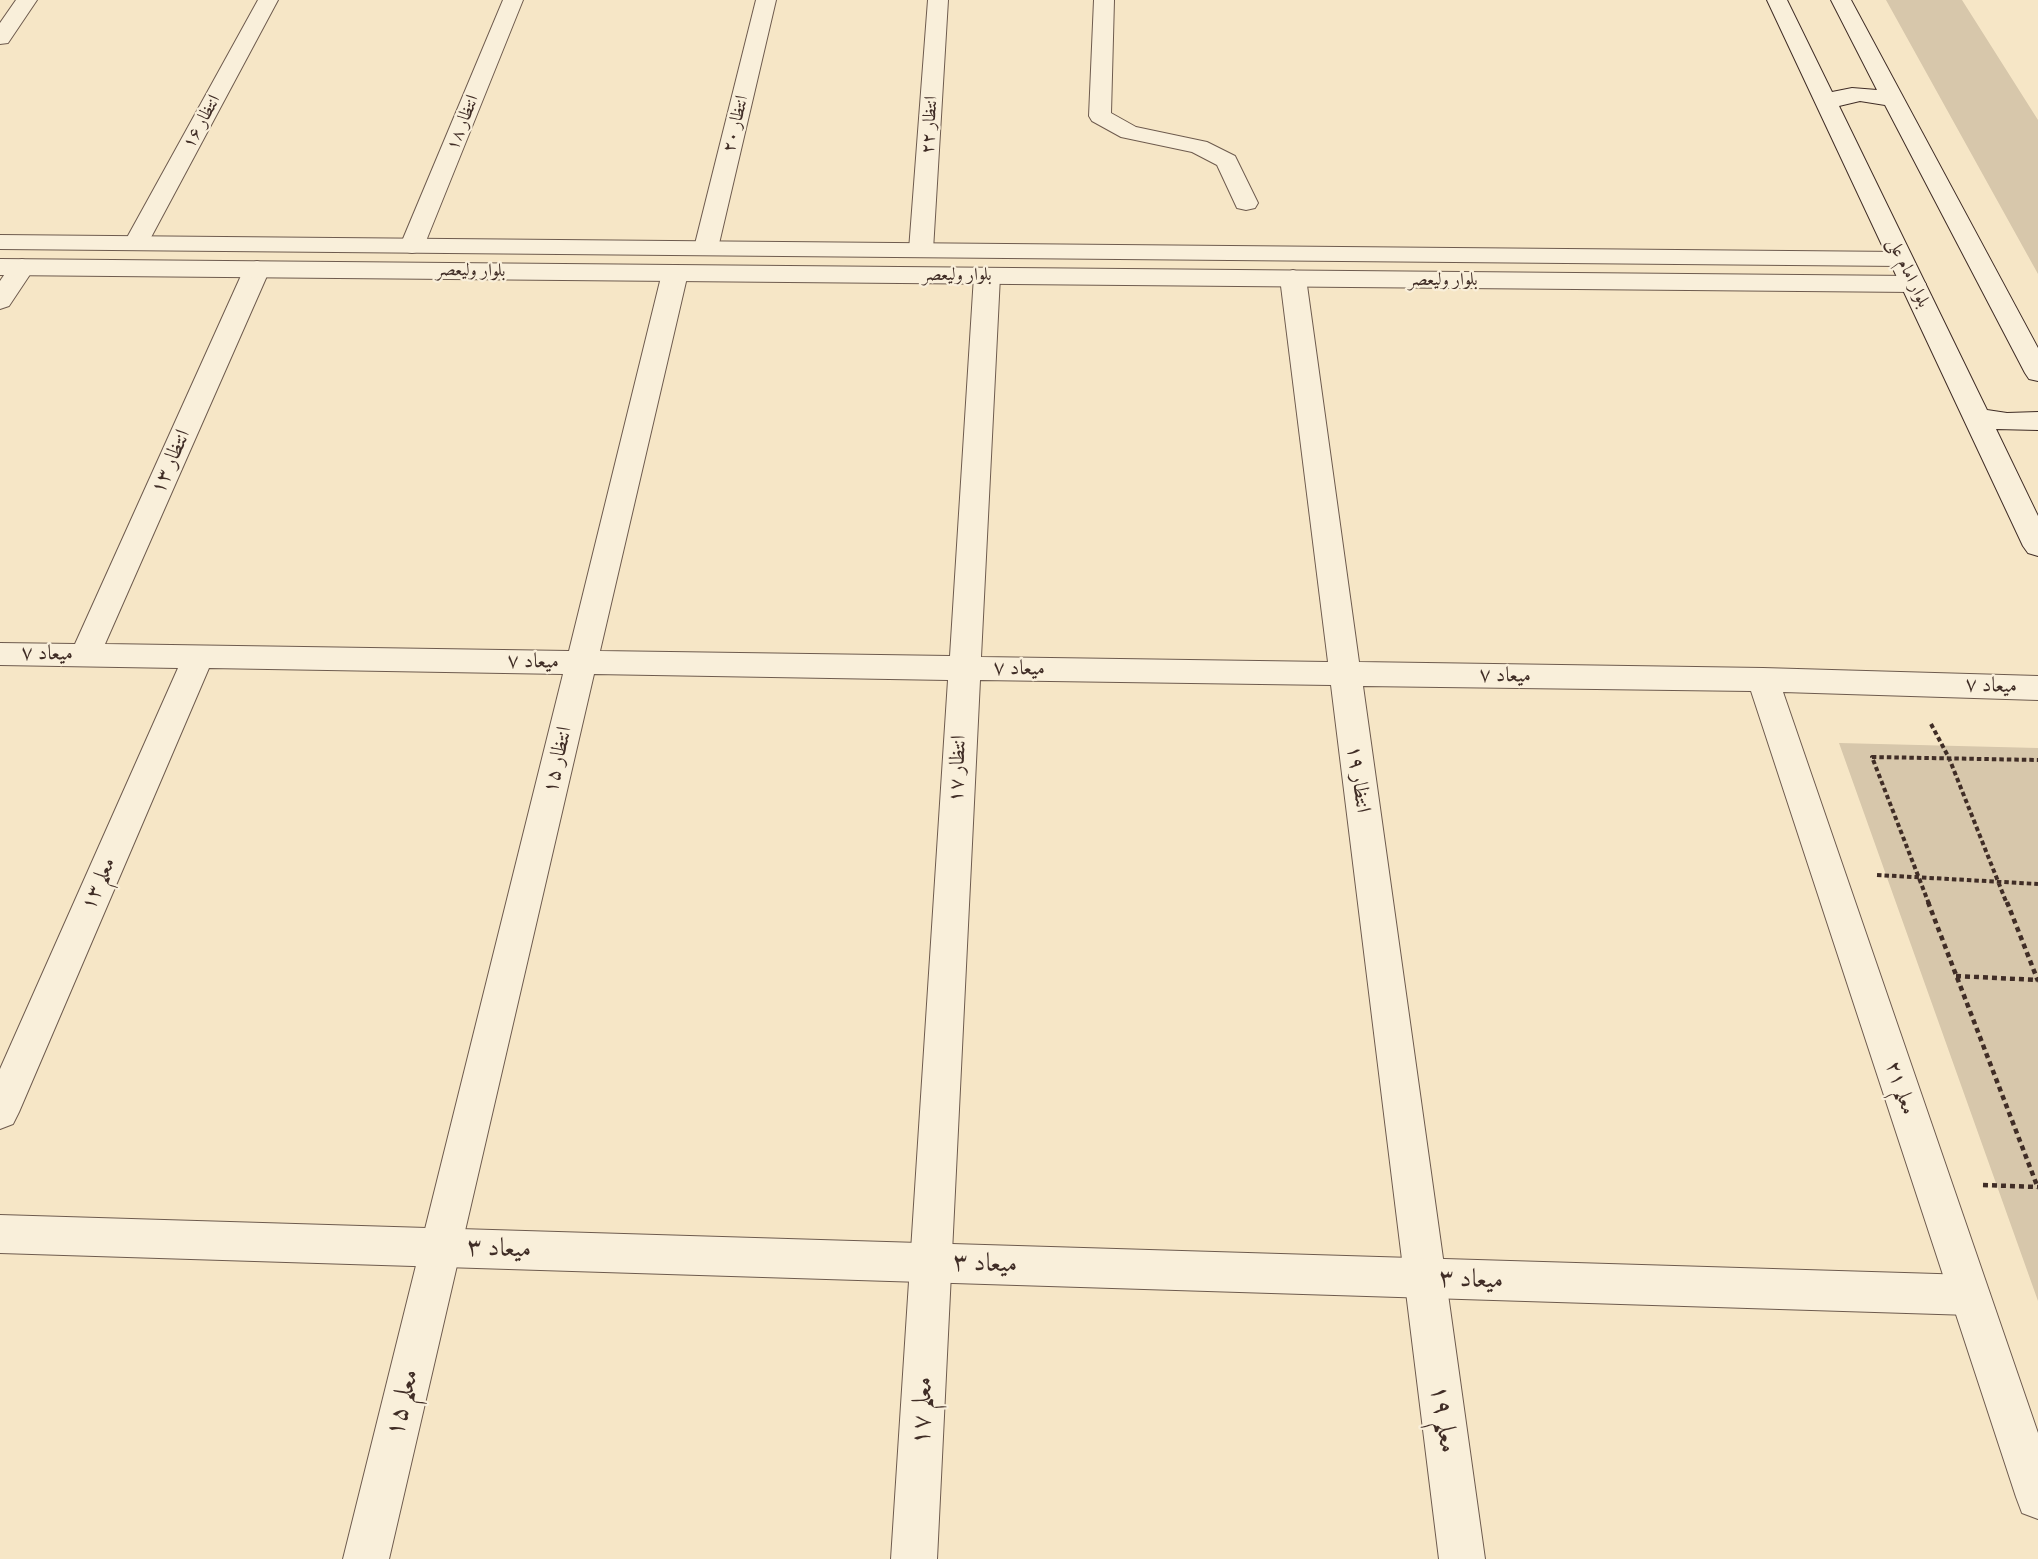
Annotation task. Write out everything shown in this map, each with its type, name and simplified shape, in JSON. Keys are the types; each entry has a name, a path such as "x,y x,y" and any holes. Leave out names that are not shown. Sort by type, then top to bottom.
{"street":[{"path":"0,0 14,0"},
{"path":"0,38 27,0"},
{"name":"انتظار ۱۶","path":"136,243 268,0"},
{"name":"انتظار ۱۸","path":"412,246 513,0"},
{"name":"انتظار ۲۰","path":"706,248 766,0"},
{"name":"انتظار ۲۲","path":"921,250 938,0"},
{"path":"1104,0 1100,116 1129,132 1199,147 1227,161 1245,203"},
{"name":"بلوار امام علی","path":"1777,0 2038,546"},
{"path":"1841,0 2038,373"},
{"path":"1826,103 1842,94 1868,94 1894,101"},
{"name":"بلوار ولیعصر","path":"0,242 1901,259"},
{"path":"881,275 884,250"},
{"path":"1815,258 1824,283"},
{"path":"0,301 11,267"},
{"name":"بلوار ولیعصر","path":"11,267 1913,284"},
{"name":"انتظار ۱۳","path":"85,655 257,269"},
{"name":"انتظار ۱۵","path":"441,1247 675,273"},
{"name":"انتظار ۱۷","path":"931,1262 987,276"},
{"name":"انتظار ۱۹","path":"1293,278 1425,1279"},
{"path":"1976,417 2007,422 2038,422"},
{"name":"میعاد ۷","path":"0,654 1763,680 2038,688"},
{"name":"معلم ۱۳","path":"0,1112 198,657"},
{"name":"معلم ۲۱","path":"1763,680 2038,1497"},
{"name":"میعاد ۳","path":"0,1234 1970,1295"},
{"name":"معلم ۱۵","path":"366,1559 441,1247"},
{"name":"معلم ۱۷","path":"914,1559 931,1262"},
{"name":"معلم ۱۹","path":"1425,1279 1462,1559"}],"path":[{"path":"1911,684 1949,758 2038,981 1956,976"},
{"path":"2038,760 1872,757 2038,1188"},
{"path":"1828,873 1919,877 1999,884 2038,884"}],"shaded area":[{"path":"1886,0 1962,0 2038,120 2038,274"},
{"path":"1839,743 2038,748 2038,1301"}]}
